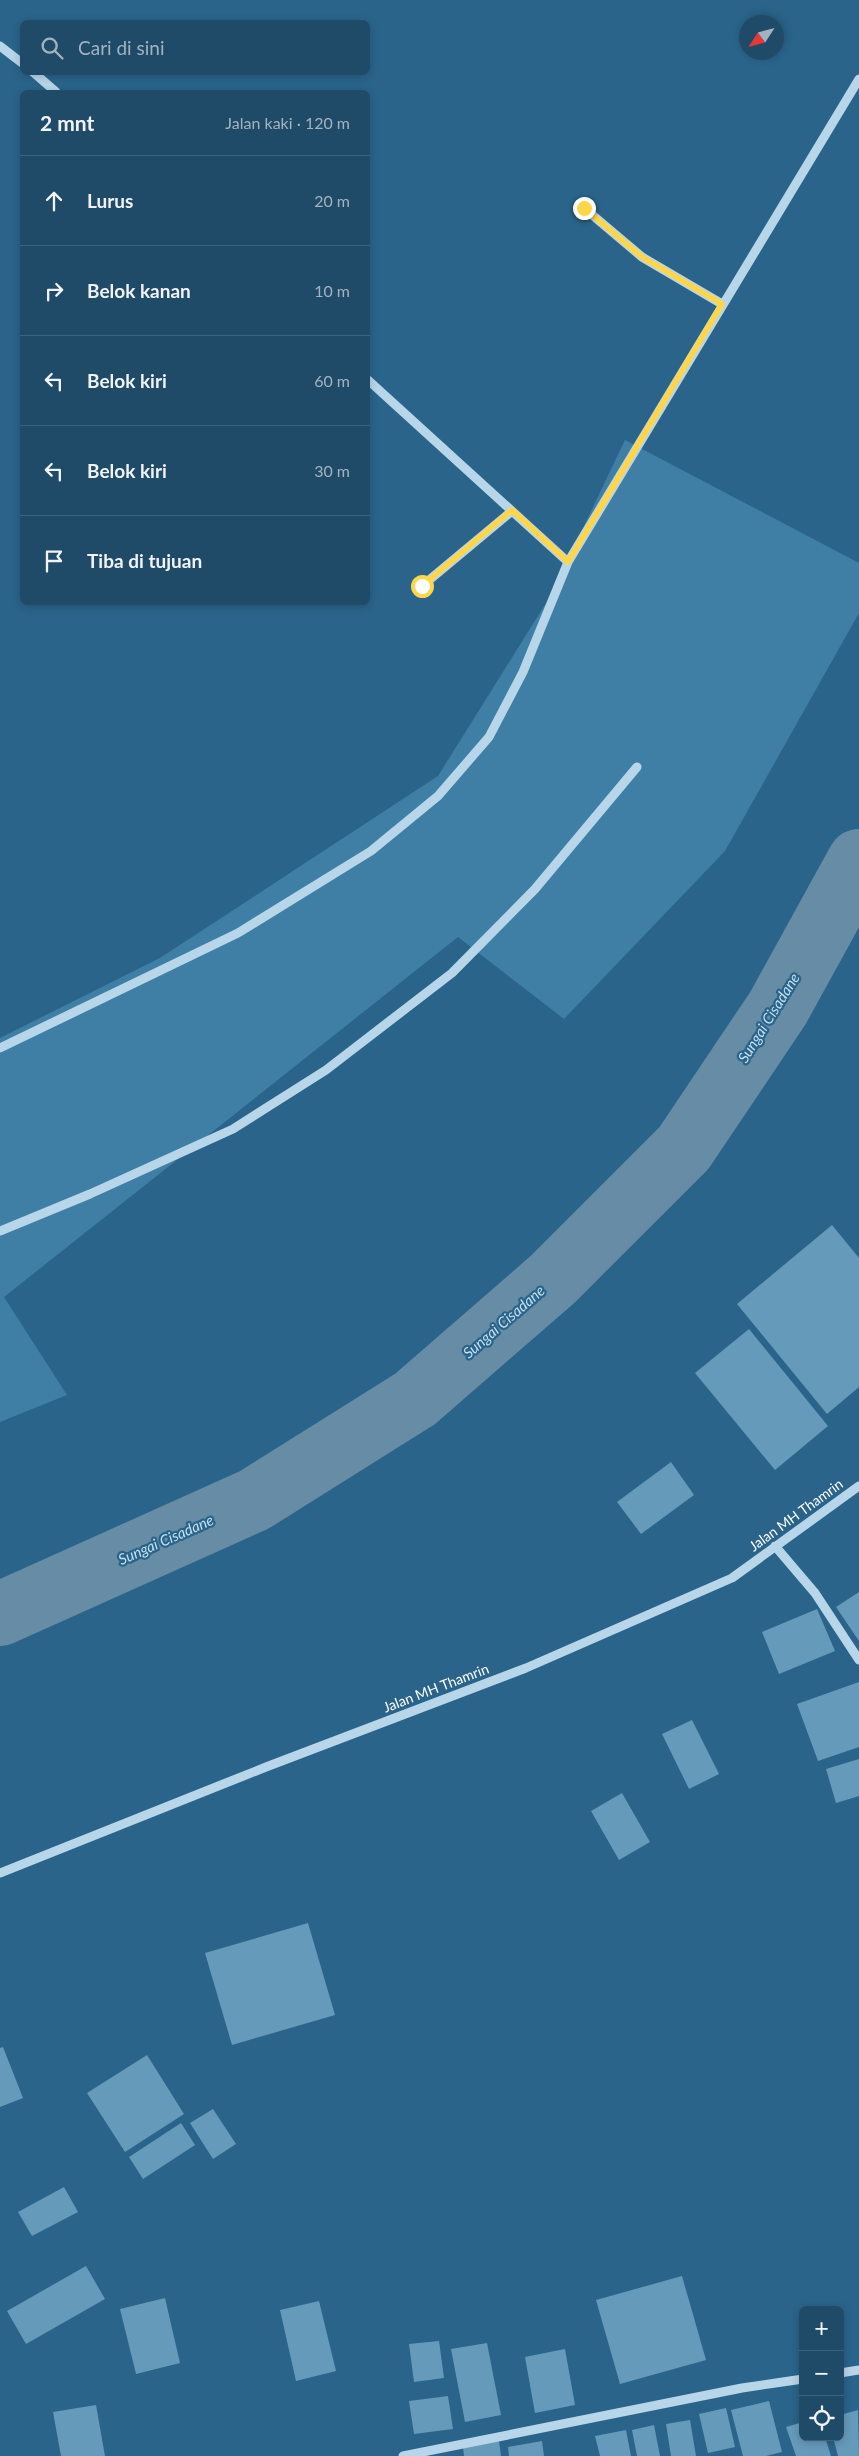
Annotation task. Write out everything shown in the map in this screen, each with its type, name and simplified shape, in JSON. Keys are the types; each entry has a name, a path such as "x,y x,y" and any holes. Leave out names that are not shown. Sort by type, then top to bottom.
{"street":[{"path":"0,46 20,61"},
{"path":"37,75 54,90"},
{"path":"0,1048 238,933 371,851 438,796 489,737 523,672 568,562 722,304 859,80"},
{"path":"584,208 642,257 722,304"},
{"path":"370,382 568,562"},
{"path":"422,586 512,510"},
{"path":"0,1231 90,1194 234,1129 326,1070 452,973 535,890 637,767"},
{"name":"Jalan MH Thamrin","path":"0,1873 266,1767 526,1668 732,1578 859,1486"},
{"path":"775,1546 784,1559 815,1593 859,1660"},
{"path":"844,2372 859,2370"},
{"path":"403,2456 742,2388 799,2380"}],"shaded area":[{"path":"625,440 859,563 859,613 725,851 564,1019 458,937 4,1297 67,1395 0,1422 0,1038 160,958 438,776 551,595"}],"building":[{"path":"832,1225 859,1258 859,1387 827,1414 737,1304"},
{"path":"749,1329 828,1426 775,1470 695,1373"},
{"path":"671,1462 694,1495 641,1534 617,1502"},
{"path":"859,1592 859,1641 836,1607"},
{"path":"817,1609 835,1651 779,1674 762,1632"},
{"path":"859,1682 859,1747 818,1761 797,1704"},
{"path":"692,1720 719,1774 689,1789 662,1734"},
{"path":"859,1759 859,1796 836,1803 826,1769"},
{"path":"622,1793 650,1842 619,1860 591,1811"},
{"path":"308,1923 335,2015 232,2045 205,1953"},
{"path":"3,2047 23,2098 0,2107 0,2048"},
{"path":"147,2055 184,2114 125,2152 87,2093"},
{"path":"213,2109 236,2144 213,2159 190,2123"},
{"path":"181,2123 195,2145 143,2179 129,2157"},
{"path":"64,2187 78,2212 32,2236 18,2212"},
{"path":"86,2266 105,2299 26,2344 7,2311"},
{"path":"682,2276 706,2360 620,2384 596,2300"},
{"path":"165,2298 180,2363 136,2374 120,2309"},
{"path":"319,2301 336,2371 296,2381 280,2310"},
{"path":"439,2341 444,2378 414,2382 409,2344"},
{"path":"487,2343 501,2415 465,2422 451,2349"},
{"path":"565,2349 575,2405 535,2413 525,2357"},
{"path":"448,2396 453,2429 414,2434 409,2401"},
{"path":"769,2401 782,2452 766,2456 743,2456 731,2410"},
{"path":"96,2405 105,2456 61,2456 53,2412"},
{"path":"726,2408 735,2447 708,2453 699,2414"},
{"path":"858,2410 859,2456 838,2456 834,2441 844,2441 844,2414"},
{"path":"690,2420 696,2456 671,2456 666,2424"},
{"path":"799,2423 799,2441 826,2441 831,2456 796,2456 786,2427"},
{"path":"654,2425 660,2456 637,2456 632,2430"},
{"path":"626,2430 631,2456 600,2456 595,2436"},
{"path":"499,2441 501,2456 464,2456 463,2447"},
{"path":"542,2441 544,2456 509,2456 508,2447"}],"waterway":[{"name":"Sungai Cisadane","path":"0,1614 254,1500 415,1399 553,1279 684,1148 778,1008 859,861"}],"route":[{"path":"422,586 512,510 568,562 722,304 642,257 584,208"}]}
